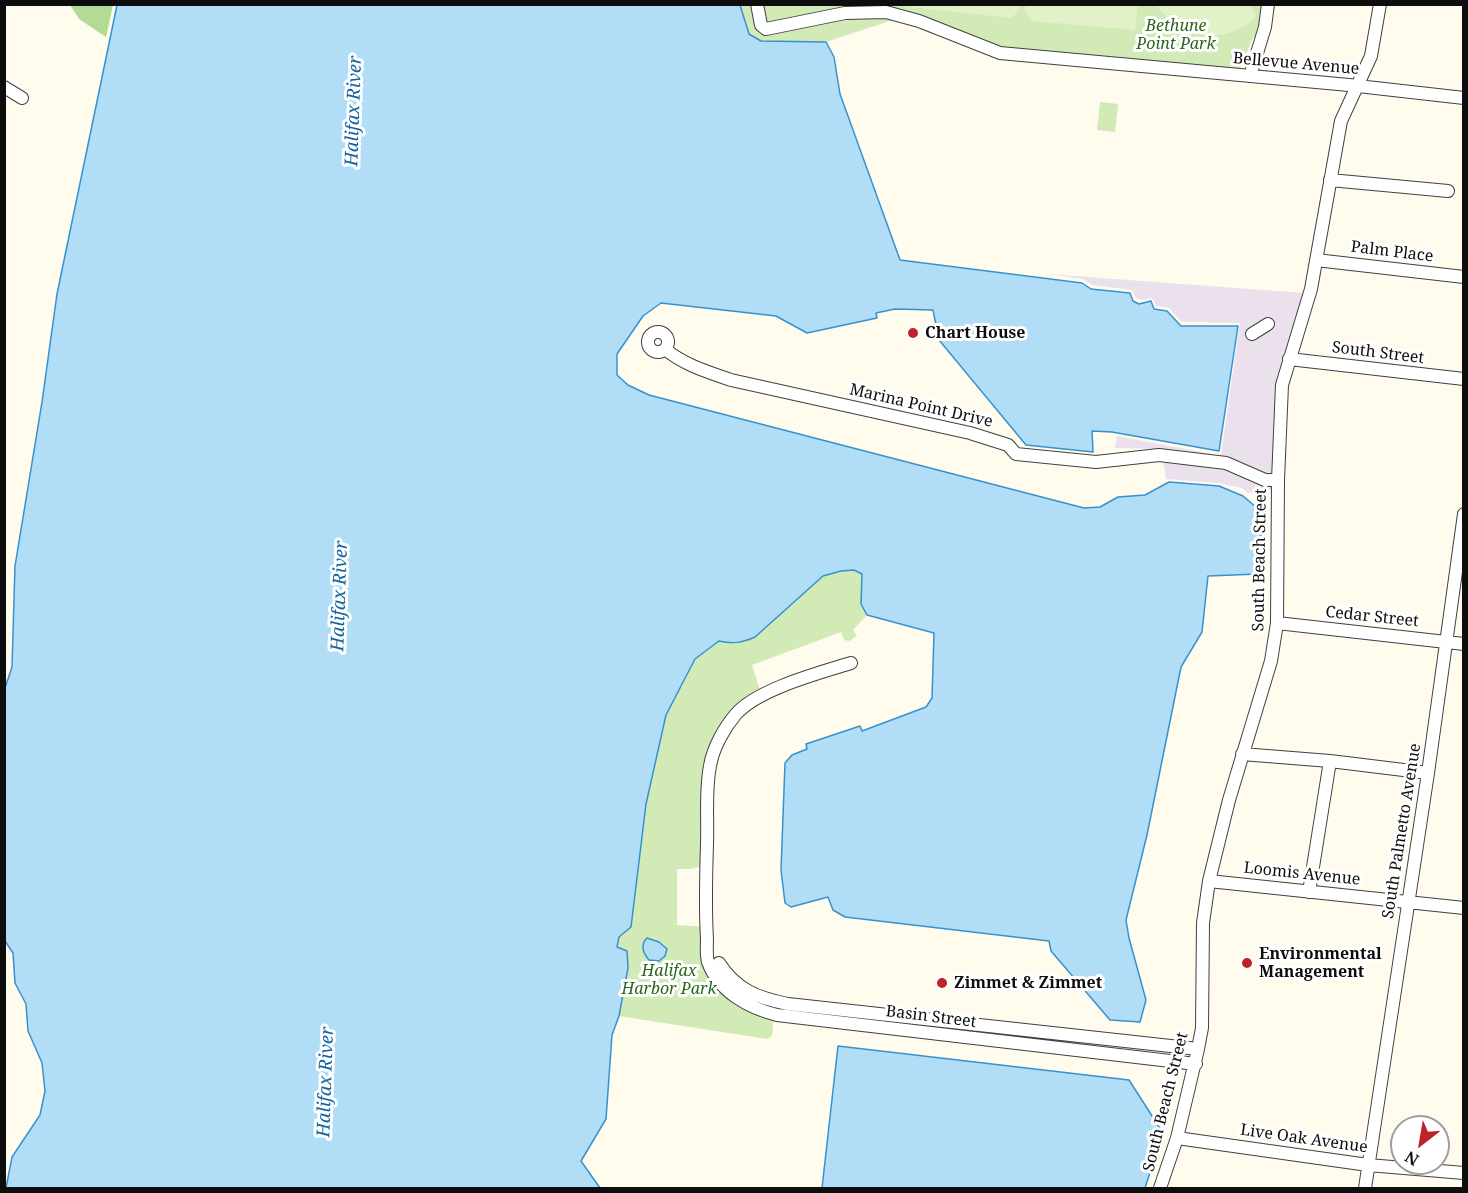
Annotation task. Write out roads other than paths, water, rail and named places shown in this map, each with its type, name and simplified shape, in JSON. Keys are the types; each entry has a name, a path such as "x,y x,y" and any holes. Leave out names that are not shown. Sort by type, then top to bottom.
{"street":[{"name":"Bellevue Avenue","path":"757,4 761,25 766,29 845,13 886,12 919,21 1000,53 1464,98"},
{"path":"1250,76 1265,27 1268,4"},
{"name":"South Beach Street","path":"1160,1188 1196,1064 1202,1028 1203,923 1209,881 1242,754 1271,661 1277,623 1278,480 1282,385 1311,288 1341,121 1371,56 1380,4"},
{"path":"4,87 22,98"},
{"path":"1330,180 1448,191"},
{"name":"Palm Place","path":"1316,260 1464,277"},
{"path":"1252,334 1269,324"},
{"name":"Marina Point Drive","path":"665,349 677,359 698,369 731,380 970,433 1008,445 1016,454 1096,462 1159,455 1226,463 1265,480 1278,480"},
{"name":"South Street","path":"1289,359 1464,379"},
{"name":"South Palmetto Avenue","path":"1365,1188 1428,773 1464,514"},
{"name":"Cedar Street","path":"1277,623 1464,644"},
{"name":"Basin Street","path":"851,663 815,674 753,700 737,713 725,729 716,747 710,766 705,919 707,938 726,974 738,987 778,1009 967,1031 1066,1049 1196,1064"},
{"path":"1242,754 1330,761 1428,773"},
{"path":"1309,892 1330,761"},
{"name":"Loomis Avenue","path":"1209,881 1464,908"},
{"name":"Basin Street","path":"967,1031 1067,1035 1198,1049"},
{"path":"1066,1049 1067,1035"},
{"name":"Live Oak Avenue","path":"1176,1138 1368,1165 1464,1173"}],"water":[{"name":"Halifax River","path":"117,5 740,5 749,34 761,41 826,42 834,57 840,94 900,260 1082,283 1091,289 1130,293 1133,301 1139,304 1151,301 1154,309 1167,311 1181,326 1238,326 1219,451 1112,432 1092,431 1093,452 1026,445 939,340 933,310 895,309 876,313 877,318 807,333 776,316 661,303 643,316 617,354 617,375 628,385 649,395 1084,508 1100,507 1118,497 1145,495 1169,482 1219,486 1243,496 1263,513 1258,574 1208,576 1202,632 1181,667 1147,835 1126,920 1146,1000 1140,1022 1110,1020 1051,951 1049,941 845,917 833,910 828,897 791,907 785,903 781,870 785,763 792,755 807,749 806,744 860,726 862,731 926,707 932,698 934,633 867,615 861,604 862,574 854,570 841,571 823,576 755,637 737,642 719,641 695,659 666,715 646,804 631,927 619,937 617,947 627,951 628,968 619,1016 612,1035 606,1119 581,1161 600,1188 6,1188 12,1157 40,1115 45,1091 42,1063 28,1031 26,1004 15,983 13,953 5,941 4,691 12,667 15,566 57,294"},
{"path":"647,938 659,942 667,949 665,956 659,961 649,960 645,955 643,946"},
{"path":"838,1046 1129,1080 1163,1133 1145,1188 822,1188"}],"place":[{"name":"Chart House","path":"913,333"},
{"name":"Environmental Management","path":"1247,963"},
{"name":"Zimmet & Zimmet","path":"942,983"}],"park label":[{"name":"Bethune Point Park","path":"1176,35"},
{"name":"Halifax Harbor Park","path":"669,980"}]}
